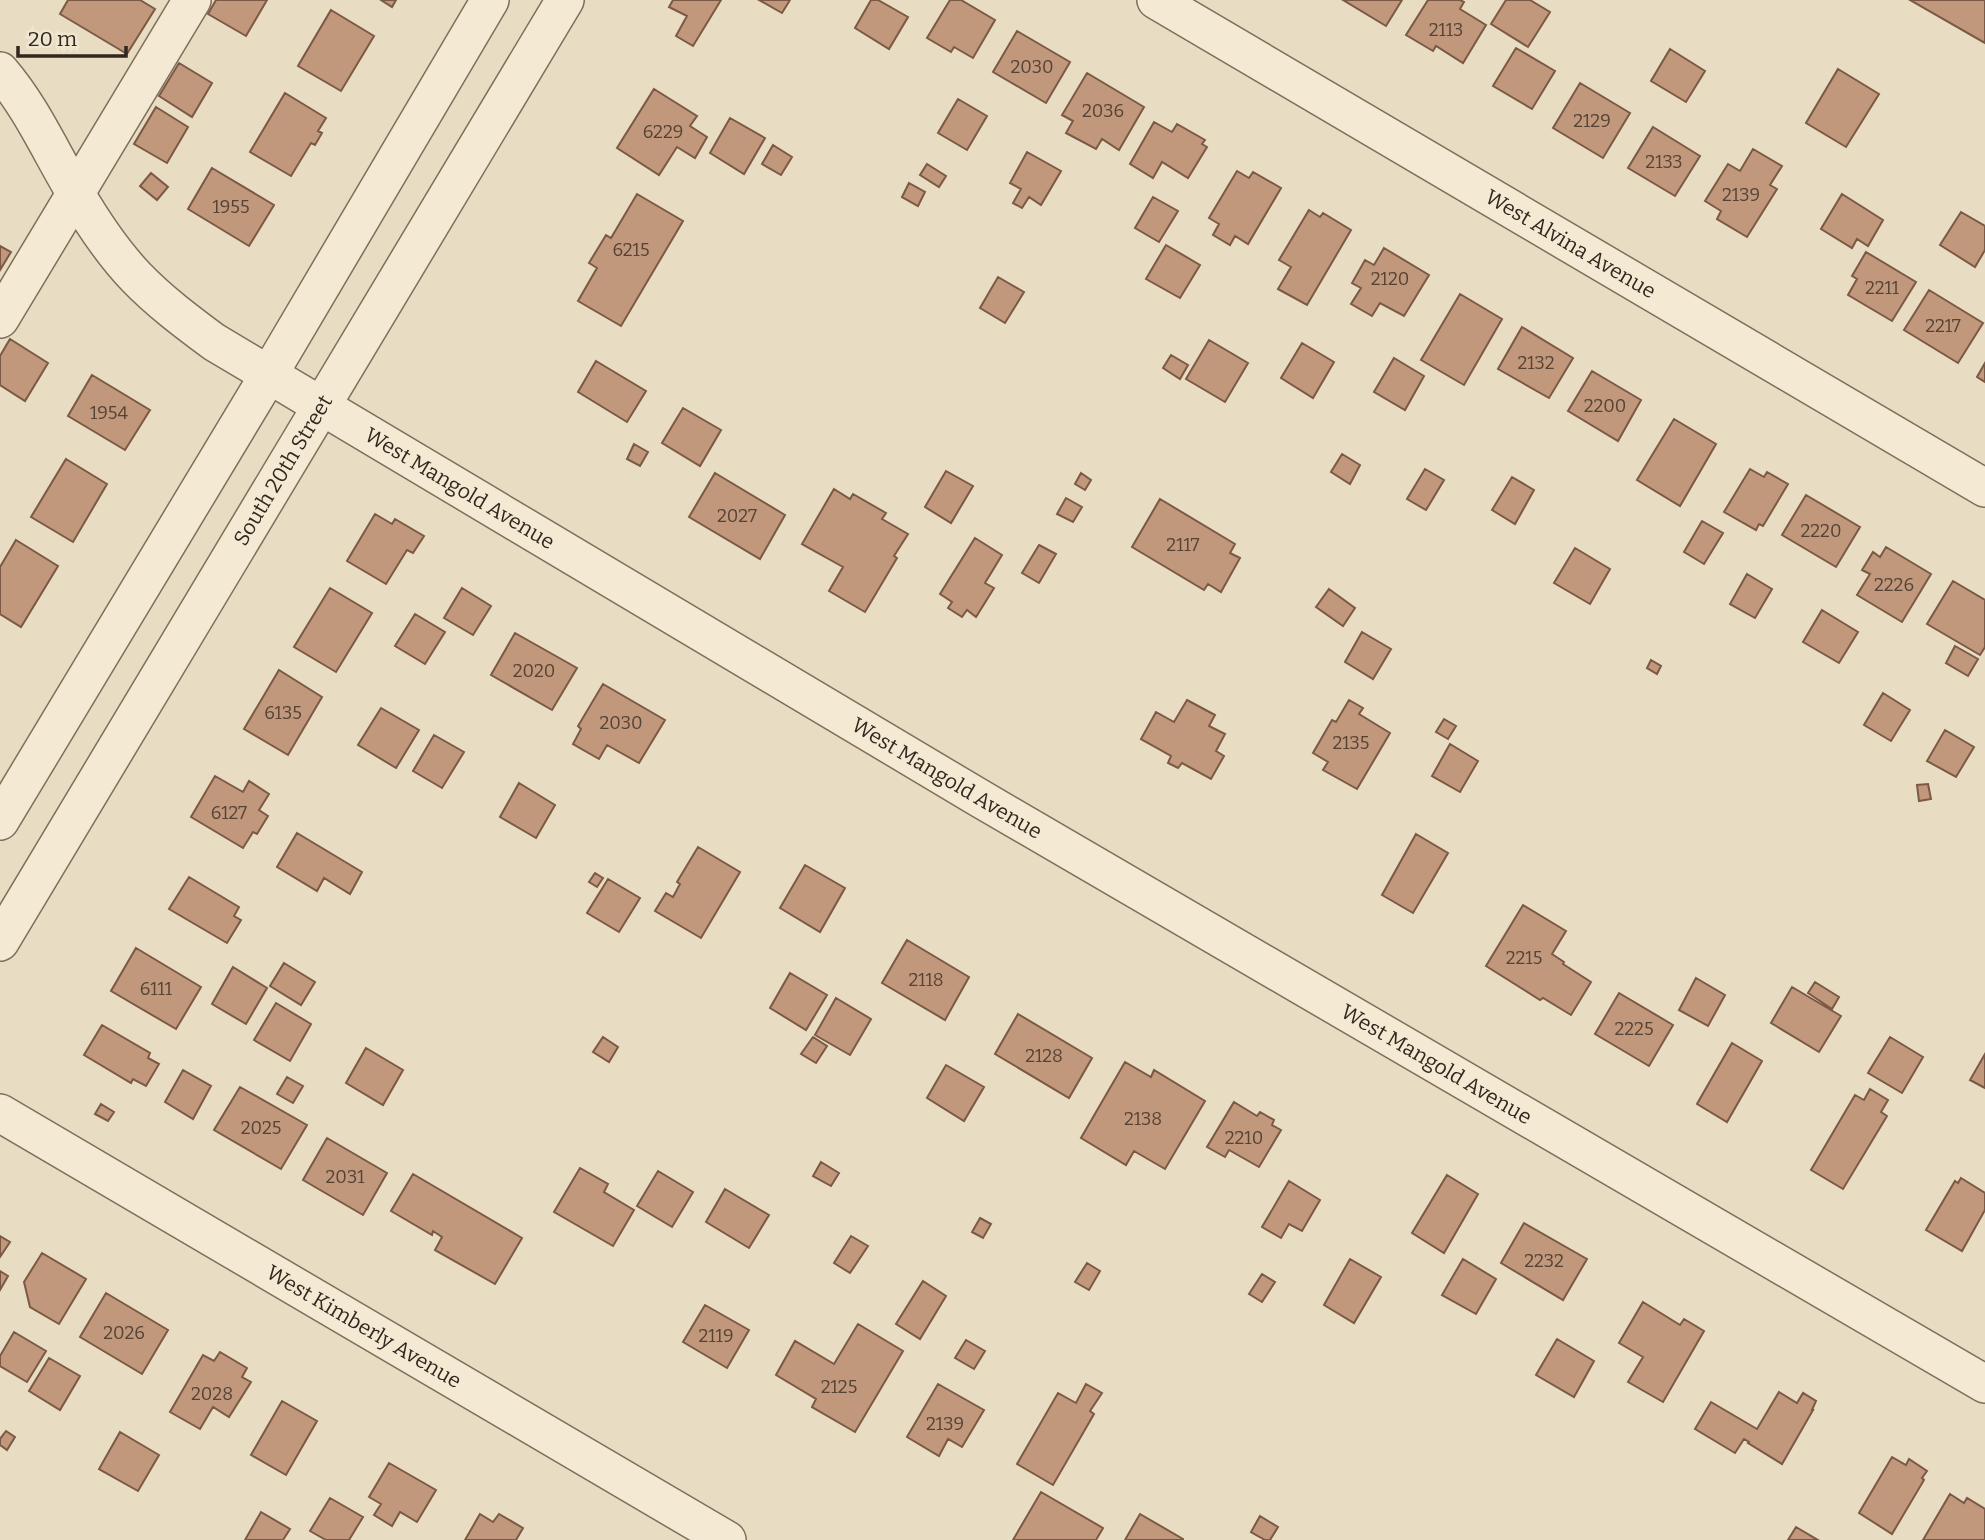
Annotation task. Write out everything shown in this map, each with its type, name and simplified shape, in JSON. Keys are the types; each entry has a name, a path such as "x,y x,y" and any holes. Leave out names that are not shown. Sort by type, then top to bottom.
{"street":[{"path":"0,319 192,0"},
{"path":"0,821 490,0"},
{"name":"South 20th Street","path":"0,942 565,0"},
{"name":"West Alvina Avenue","path":"1156,0 1985,488"},
{"name":"West Mangold Avenue","path":"0,71 15,89 103,236 135,276 214,342 993,806 1985,1384"},
{"name":"West Kimberly Avenue","path":"0,1113 727,1540"}],"building":[{"path":"68,0 140,0 155,9 127,54 60,14"},
{"path":"216,0 267,0 246,36 208,14"},
{"path":"381,0 396,0 392,7"},
{"path":"673,0 721,0 693,46 676,36 687,16 669,7"},
{"path":"759,0 790,0 782,13"},
{"path":"871,0 878,0 908,17 889,49 855,28"},
{"path":"950,0 961,0 995,20 973,58 954,47 951,52 927,38"},
{"path":"1343,0 1402,0 1386,26"},
{"path":"1428,0 1460,0 1464,2 1460,9 1486,25 1463,63 1436,46 1433,51 1406,35"},
{"path":"1506,0 1530,0 1550,12 1528,47 1491,24"},
{"path":"1910,0 1985,0 1985,43"},
{"path":"331,10 374,36 341,91 298,66"},
{"path":"1017,31 1070,62 1046,103 993,72"},
{"path":"1516,48 1555,71 1532,109 1493,86"},
{"path":"1670,49 1705,71 1686,102 1651,81"},
{"path":"179,63 212,83 192,117 159,96"},
{"path":"1838,69 1879,94 1846,147 1806,123"},
{"path":"1087,73 1144,107 1119,150 1102,139 1096,149 1066,133 1073,121 1062,115"},
{"path":"1580,83 1630,113 1603,158 1553,128"},
{"path":"654,89 697,116 690,126 707,137 695,158 677,147 659,175 617,148"},
{"path":"285,93 326,118 318,131 322,133 315,145 311,143 291,176 250,152"},
{"path":"958,99 987,116 967,150 938,133"},
{"path":"156,107 188,127 167,163 134,144"},
{"path":"730,118 765,138 744,174 710,153"},
{"path":"1154,122 1172,132 1177,124 1205,140 1202,144 1207,147 1188,178 1162,162 1153,178 1130,164"},
{"path":"1653,127 1700,156 1675,196 1628,168"},
{"path":"773,145 792,157 781,175 762,164"},
{"path":"1753,149 1782,166 1770,185 1777,189 1747,237 1717,219 1721,211 1705,201 1728,164 1740,171"},
{"path":"1027,152 1061,171 1041,205 1029,197 1022,208 1013,203 1021,189 1010,183"},
{"path":"927,164 946,176 939,187 920,175"},
{"path":"212,168 274,205 249,246 188,209"},
{"path":"1237,171 1249,178 1253,172 1281,188 1248,244 1235,236 1230,245 1213,235 1219,224 1209,218"},
{"path":"151,173 168,187 157,200 140,186"},
{"path":"909,183 925,192 918,206 902,197"},
{"path":"637,194 683,221 621,326 578,301 597,268 589,263 606,235 611,238"},
{"path":"1842,194 1883,220 1868,246 1857,239 1852,248 1821,229"},
{"path":"1153,197 1178,211 1159,242 1135,228"},
{"path":"1309,210 1320,217 1323,213 1351,230 1307,305 1278,289 1291,267 1279,260"},
{"path":"1961,212 1985,226 1985,250 1975,267 1940,245"},
{"path":"1166,245 1200,265 1180,298 1146,279"},
{"path":"0,246 11,252 0,270"},
{"path":"1384,248 1429,275 1404,316 1380,303 1372,316 1351,304 1361,288 1352,283 1365,260 1374,265"},
{"path":"1866,252 1916,282 1892,321 1848,295 1857,279 1852,276"},
{"path":"998,277 1024,292 1005,323 980,308"},
{"path":"1929,290 1983,323 1958,363 1904,330"},
{"path":"1460,294 1502,319 1464,385 1421,360"},
{"path":"1522,327 1573,358 1549,398 1498,369"},
{"path":"10,339 48,363 25,401 0,385 0,356"},
{"path":"1209,340 1248,363 1225,402 1186,379"},
{"path":"1302,343 1334,362 1313,398 1281,378"},
{"path":"1171,355 1188,365 1180,379 1163,368"},
{"path":"1394,358 1424,376 1405,410 1374,392"},
{"path":"596,361 646,391 627,422 578,392"},
{"path":"1985,363 1985,382 1977,377"},
{"path":"1592,371 1641,400 1618,441 1568,411"},
{"path":"92,375 150,410 125,450 68,416"},
{"path":"683,408 721,430 700,466 662,443"},
{"path":"1674,419 1716,444 1680,506 1637,480"},
{"path":"634,444 648,452 640,466 627,459"},
{"path":"1342,454 1360,465 1350,484 1331,472"},
{"path":"66,459 107,484 73,542 31,517"},
{"path":"1425,469 1444,480 1426,510 1407,499"},
{"path":"1750,469 1764,477 1767,472 1788,484 1763,526 1759,524 1756,530 1724,512"},
{"path":"946,471 973,486 951,523 925,507"},
{"path":"715,473 785,515 760,559 689,517"},
{"path":"1081,473 1091,480 1085,490 1075,484"},
{"path":"1512,477 1534,490 1515,524 1492,510"},
{"path":"834,489 850,499 853,494 886,513 882,519 908,534 865,612 829,591 843,567 802,544"},
{"path":"1806,495 1860,527 1836,567 1782,535"},
{"path":"1066,498 1082,507 1073,522 1057,514"},
{"path":"1160,499 1235,544 1230,553 1240,558 1221,592 1208,584 1204,590 1132,547"},
{"path":"375,514 392,524 395,519 424,536 413,553 407,550 386,584 347,561"},
{"path":"1702,521 1723,533 1704,564 1684,552"},
{"path":"975,538 1002,555 985,583 994,588 976,617 967,610 962,617 948,608 952,602 940,594"},
{"path":"16,540 58,566 21,627 0,614 0,567"},
{"path":"1039,545 1056,554 1039,583 1022,573"},
{"path":"1886,547 1931,574 1902,622 1857,595 1870,574 1862,570 1873,552 1880,557"},
{"path":"1575,548 1610,569 1590,604 1554,583"},
{"path":"1747,574 1772,589 1755,618 1730,604"},
{"path":"1953,581 1985,600 1985,647 1980,655 1927,624"},
{"path":"330,588 372,613 336,672 294,647"},
{"path":"462,588 491,606 473,635 444,618"},
{"path":"1329,589 1355,608 1343,626 1316,607"},
{"path":"1822,610 1858,632 1839,663 1803,642"},
{"path":"415,614 445,632 425,664 395,646"},
{"path":"1362,632 1391,649 1373,679 1345,662"},
{"path":"515,633 577,668 552,710 491,675"},
{"path":"1955,646 1978,659 1968,676 1946,663"},
{"path":"1651,660 1661,666 1657,674 1647,668"},
{"path":"279,670 322,697 288,755 244,729"},
{"path":"603,684 665,720 639,763 607,745 599,759 573,744 581,729 578,726"},
{"path":"1883,693 1910,710 1891,741 1864,725"},
{"path":"1187,700 1215,715 1209,726 1225,734 1216,751 1224,756 1211,779 1182,763 1178,768 1168,763 1171,756 1141,739 1156,712 1174,722"},
{"path":"1349,700 1363,708 1359,714 1390,733 1357,789 1323,770 1328,762 1313,753 1332,720 1336,722"},
{"path":"381,708 419,730 396,768 358,745"},
{"path":"1444,719 1456,726 1448,739 1436,732"},
{"path":"1945,730 1974,747 1956,777 1927,761"},
{"path":"434,735 464,752 442,788 413,771"},
{"path":"1450,744 1478,761 1460,792 1432,776"},
{"path":"215,776 243,792 249,781 269,794 259,810 268,816 257,834 253,832 243,848 191,817"},
{"path":"519,783 555,805 536,838 500,817"},
{"path":"1928,784 1931,799 1919,801 1917,785"},
{"path":"297,833 362,872 350,894 324,878 317,891 277,867"},
{"path":"1416,834 1448,853 1413,913 1382,895"},
{"path":"698,847 740,872 701,938 655,911 666,893 673,897 680,884 677,882"},
{"path":"805,865 845,888 820,932 780,908"},
{"path":"595,873 603,878 597,887 589,882"},
{"path":"189,877 239,907 234,916 241,920 227,943 169,909"},
{"path":"608,879 640,898 619,932 587,913"},
{"path":"1523,905 1566,931 1552,954 1591,982 1571,1015 1543,998 1540,1000 1486,966"},
{"path":"907,940 969,977 945,1020 882,983"},
{"path":"136,948 201,987 176,1029 111,991"},
{"path":"284,963 315,982 301,1005 270,986"},
{"path":"233,967 267,988 246,1024 212,1004"},
{"path":"790,973 827,995 806,1030 770,1008"},
{"path":"1696,978 1725,995 1708,1026 1679,1010"},
{"path":"1815,982 1839,997 1832,1009 1808,993"},
{"path":"1792,987 1841,1016 1819,1052 1771,1023"},
{"path":"1619,993 1673,1025 1649,1066 1595,1034"},
{"path":"836,998 871,1019 850,1055 815,1035"},
{"path":"276,1003 311,1024 290,1061 254,1040"},
{"path":"1018,1014 1092,1058 1069,1098 995,1054"},
{"path":"102,1025 150,1053 148,1058 159,1064 146,1086 133,1079 131,1083 84,1055"},
{"path":"603,1037 618,1047 609,1062 593,1052"},
{"path":"813,1037 827,1046 816,1063 801,1054"},
{"path":"1890,1037 1923,1057 1902,1093 1868,1073"},
{"path":"1732,1043 1762,1061 1727,1122 1697,1104"},
{"path":"366,1048 403,1070 383,1105 346,1083"},
{"path":"1985,1054 1985,1088 1970,1080"},
{"path":"1125,1062 1151,1077 1154,1070 1205,1101 1165,1169 1134,1151 1126,1165 1081,1138"},
{"path":"946,1065 984,1087 964,1121 927,1098"},
{"path":"183,1070 211,1086 193,1119 165,1102"},
{"path":"287,1077 303,1086 293,1103 277,1094"},
{"path":"240,1087 307,1125 281,1169 214,1130"},
{"path":"1870,1089 1888,1100 1881,1112 1887,1116 1843,1189 1811,1170 1855,1095 1864,1100"},
{"path":"1234,1102 1257,1116 1260,1112 1274,1120 1272,1125 1281,1130 1259,1167 1229,1150 1225,1157 1207,1147"},
{"path":"101,1104 114,1112 108,1121 95,1114"},
{"path":"327,1138 387,1173 363,1215 303,1180"},
{"path":"821,1162 839,1173 831,1186 813,1176"},
{"path":"580,1168 608,1184 604,1192 634,1210 613,1246 554,1212"},
{"path":"658,1171 693,1192 672,1227 637,1206"},
{"path":"413,1174 522,1238 495,1284 435,1250 442,1237 433,1231 432,1235 391,1211"},
{"path":"1447,1175 1478,1194 1444,1253 1412,1233"},
{"path":"1961,1178 1985,1193 1985,1210 1962,1251 1926,1230 1955,1181 1958,1183"},
{"path":"1289,1181 1320,1200 1302,1231 1289,1224 1281,1238 1262,1227"},
{"path":"725,1189 769,1215 749,1248 706,1222"},
{"path":"980,1218 991,1224 983,1238 972,1232"},
{"path":"1524,1223 1587,1259 1563,1300 1501,1263"},
{"path":"0,1236 10,1242 0,1257"},
{"path":"851,1236 868,1246 850,1273 834,1263"},
{"path":"42,1253 86,1279 59,1324 30,1307 24,1282"},
{"path":"1350,1259 1381,1277 1354,1323 1324,1305"},
{"path":"1463,1259 1496,1279 1476,1314 1442,1295"},
{"path":"1087,1263 1100,1271 1089,1290 1075,1282"},
{"path":"0,1271 8,1276 0,1290"},
{"path":"1262,1274 1275,1282 1262,1302 1249,1294"},
{"path":"923,1281 946,1296 920,1339 896,1324"},
{"path":"106,1293 168,1330 142,1374 80,1337"},
{"path":"1643,1302 1680,1325 1684,1319 1704,1331 1663,1402 1628,1382 1643,1357 1619,1343"},
{"path":"705,1305 749,1330 727,1368 683,1342"},
{"path":"858,1324 903,1351 855,1432 812,1407 816,1399 776,1375 795,1341 834,1364"},
{"path":"14,1332 46,1351 27,1382 0,1366 0,1356"},
{"path":"1557,1339 1594,1361 1574,1397 1536,1375"},
{"path":"966,1340 985,1351 974,1369 955,1358"},
{"path":"220,1352 247,1368 242,1377 251,1382 229,1417 213,1407 200,1429 170,1412 203,1355 214,1361"},
{"path":"49,1358 80,1376 60,1410 29,1391"},
{"path":"938,1384 984,1410 962,1447 948,1439 939,1456 907,1437"},
{"path":"1086,1384 1102,1393 1090,1411 1094,1414 1053,1485 1017,1464 1058,1393 1076,1403"},
{"path":"1779,1392 1797,1403 1803,1393 1816,1401 1782,1464 1744,1439 1735,1453 1695,1429 1711,1402 1757,1429"},
{"path":"282,1401 317,1421 286,1475 251,1455"},
{"path":"6,1431 15,1437 7,1450 0,1445 0,1439"},
{"path":"120,1432 159,1455 138,1491 99,1469"},
{"path":"1892,1457 1906,1465 1909,1459 1927,1471 1892,1534 1859,1513"},
{"path":"389,1463 436,1490 417,1522 400,1512 392,1526 374,1515 381,1504 369,1497"},
{"path":"1041,1492 1103,1528 1096,1540 1013,1540"},
{"path":"1950,1494 1964,1503 1967,1498 1985,1509 1985,1540 1923,1540"},
{"path":"330,1498 363,1517 349,1540 326,1540 310,1531"},
{"path":"261,1512 290,1529 283,1540 245,1540"},
{"path":"480,1514 493,1522 499,1514 523,1528 516,1540 465,1540"},
{"path":"1140,1514 1183,1539 1183,1540 1125,1540"},
{"path":"1260,1516 1278,1527 1270,1540 1251,1532"},
{"path":"1796,1527 1818,1540 1788,1540"}]}
